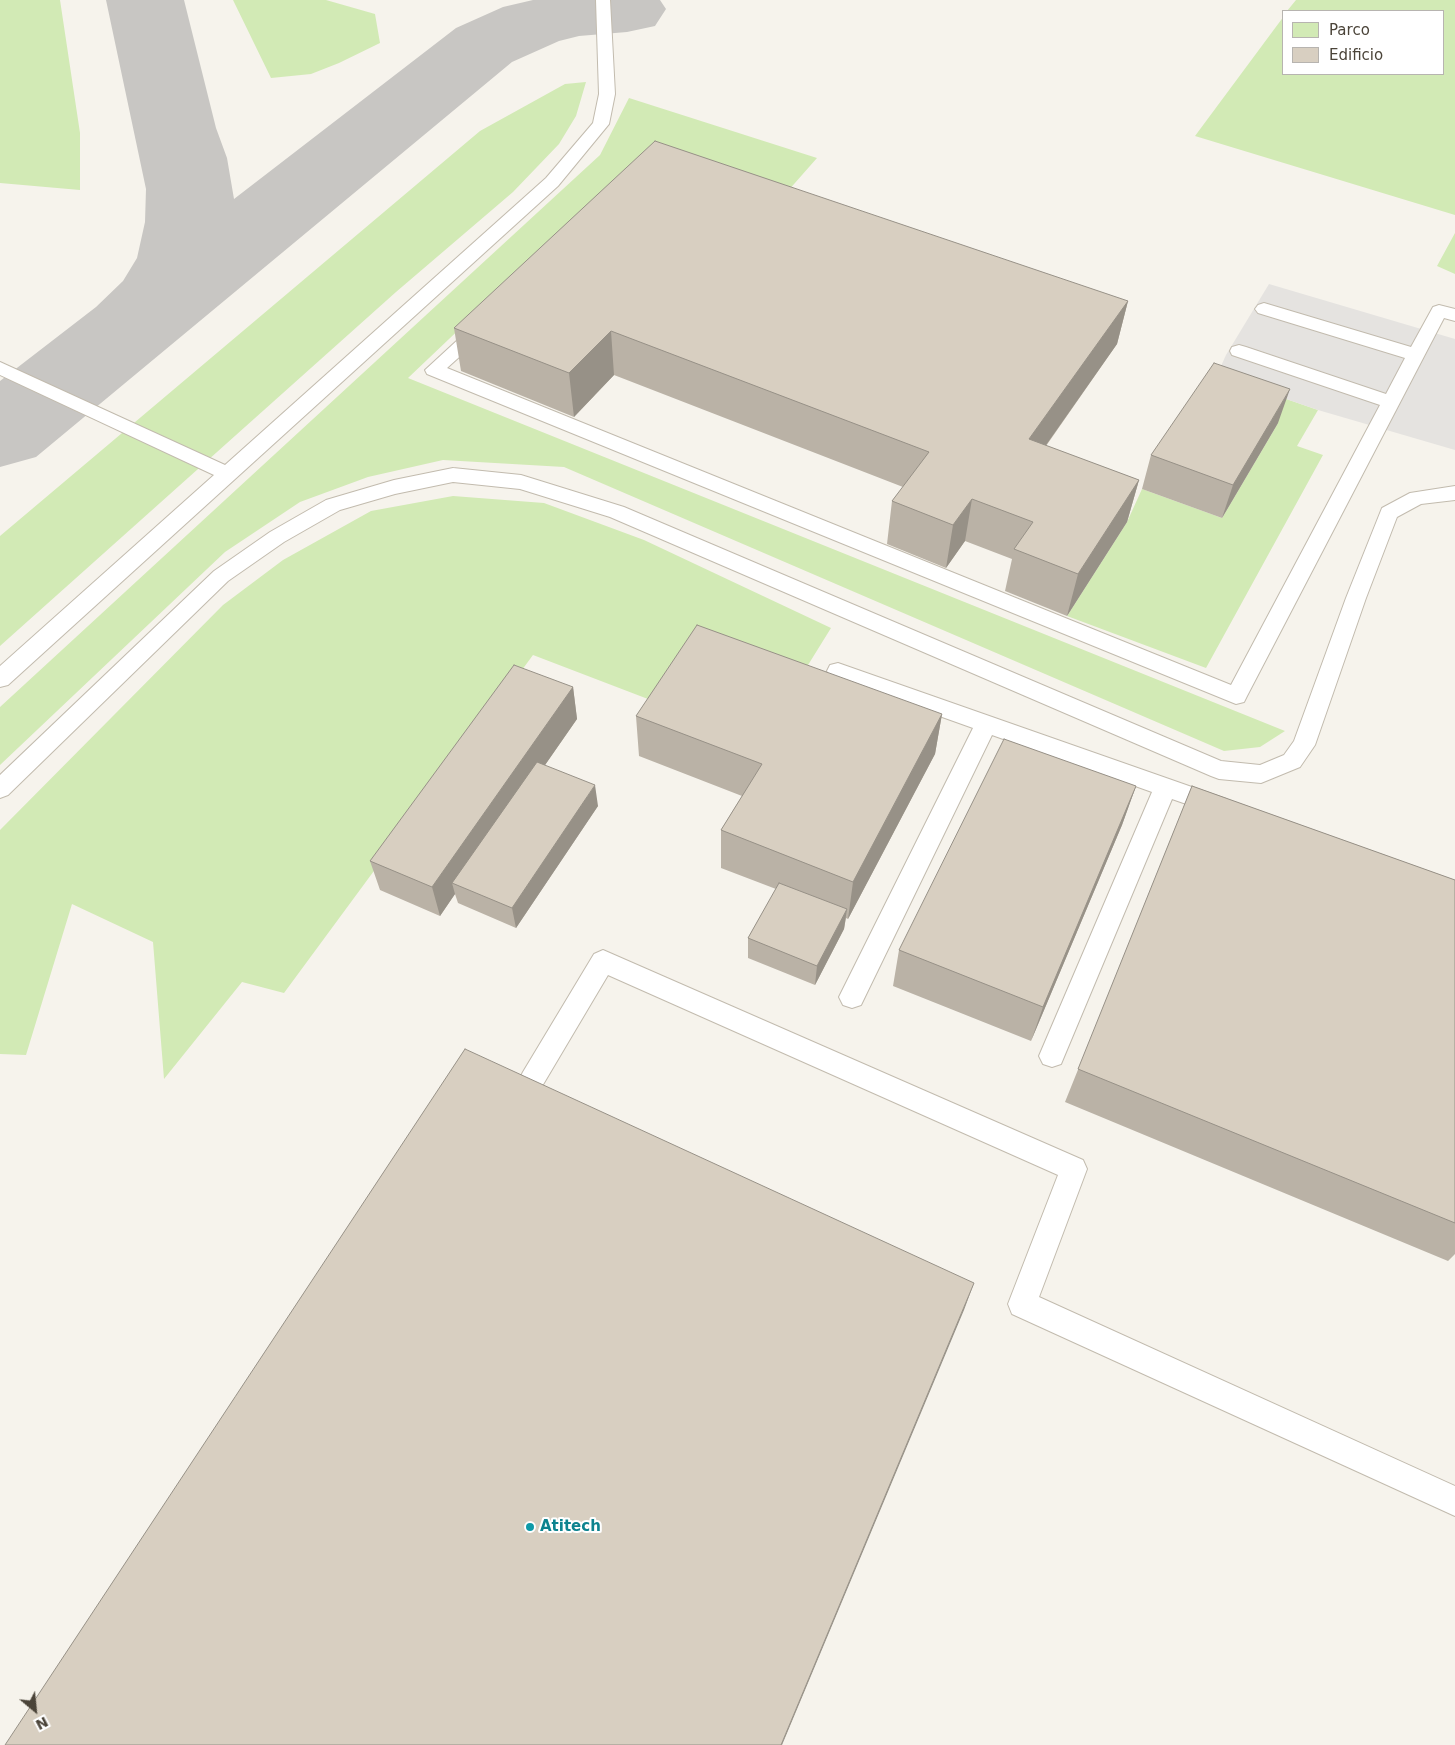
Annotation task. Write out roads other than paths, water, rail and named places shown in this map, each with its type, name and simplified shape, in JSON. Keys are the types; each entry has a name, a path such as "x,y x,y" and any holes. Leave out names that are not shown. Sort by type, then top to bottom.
{"lane":[{"path":"0,679 552,182 601,124 607,94 604,0"},
{"path":"1264,309 1415,355"},
{"path":"493,317 434,370 1236,696 1438,311 1455,316"},
{"path":"1239,352 1391,402"},
{"path":"0,368 228,474"},
{"path":"0,789 221,576 277,537 333,505 394,487 453,476 521,482 617,512 1219,770 1261,774 1292,761 1304,745 1356,598 1389,513 1417,498 1455,493"},
{"path":"838,671 1240,814"},
{"path":"852,997 986,724"},
{"path":"1052,1056 1165,788"},
{"path":"532,1080 603,961 1074,1169 1022,1304 1455,1501"}],"place":[{"name":"Atitech","path":"530,1527"}]}
